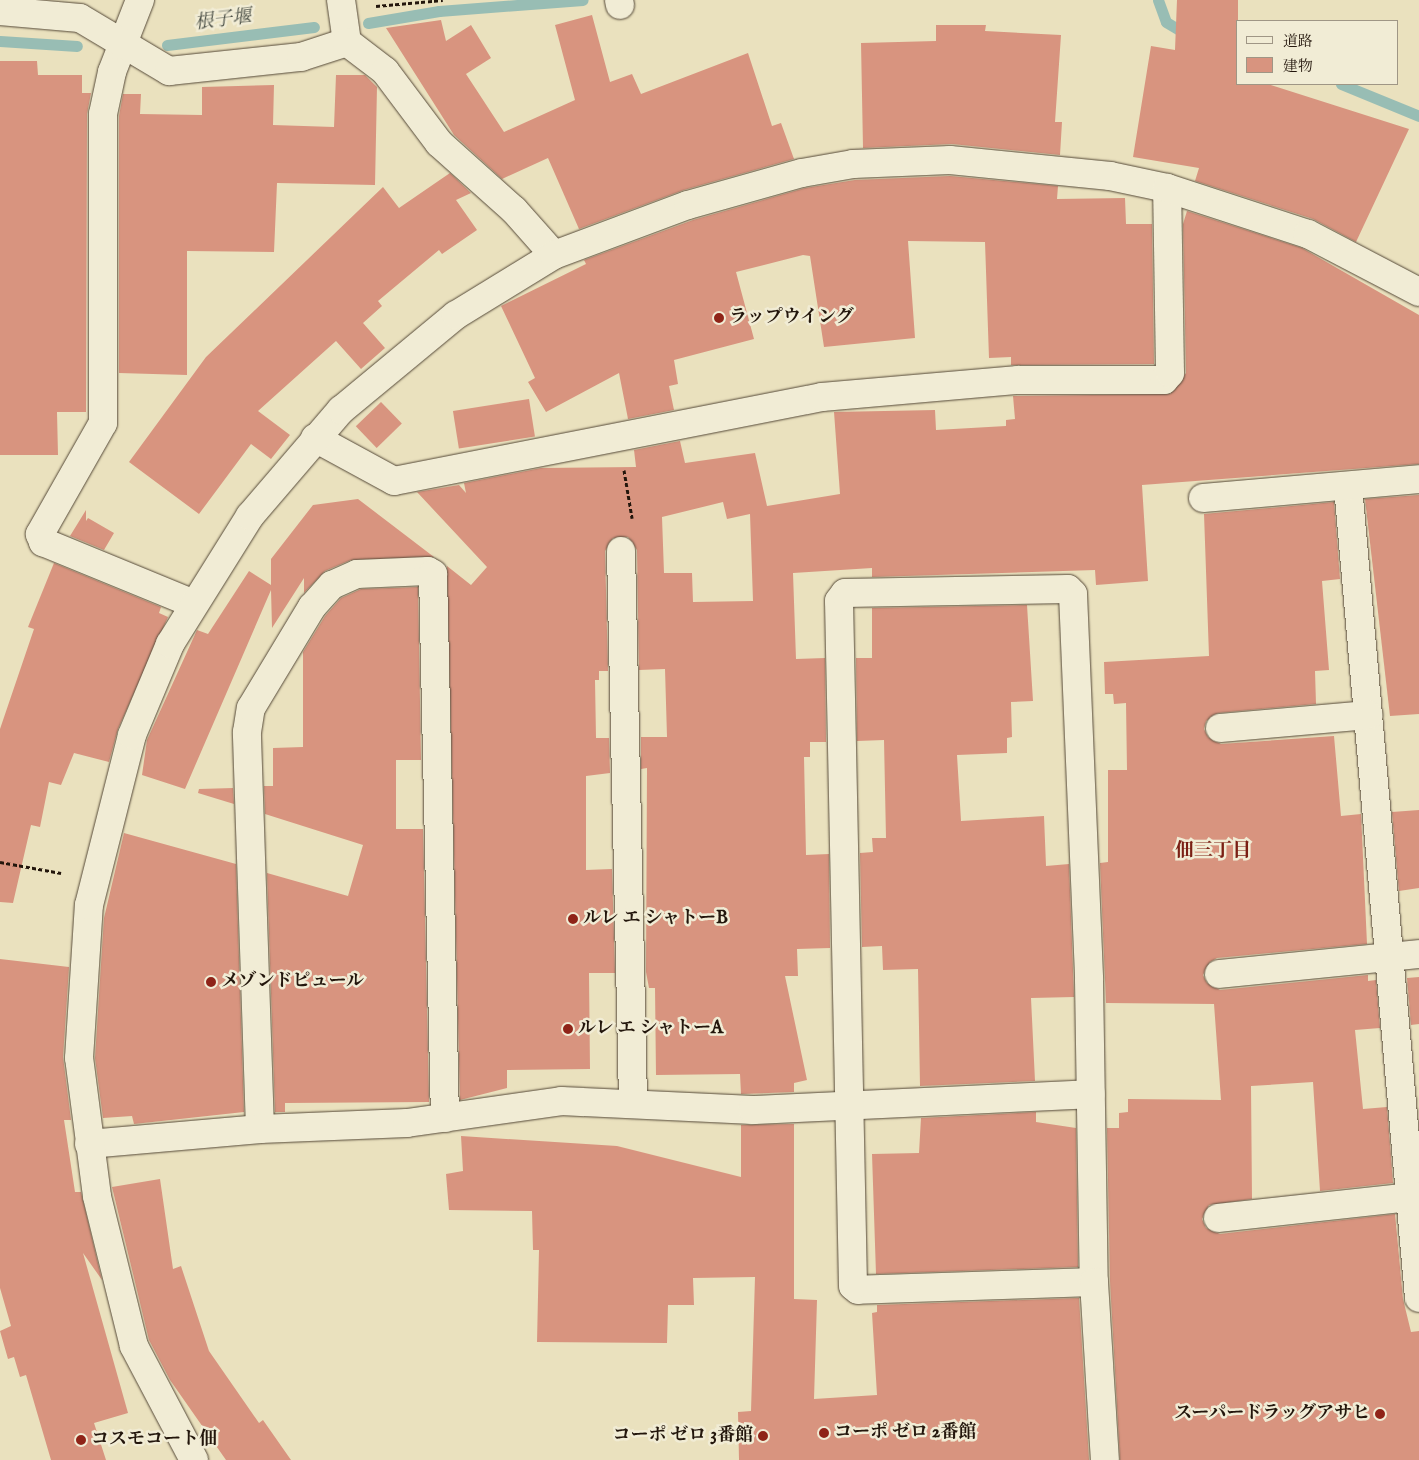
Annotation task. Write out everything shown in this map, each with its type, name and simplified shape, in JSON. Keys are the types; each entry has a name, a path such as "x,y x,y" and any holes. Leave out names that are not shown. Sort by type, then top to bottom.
{"street":[{"path":"140,0 123,44 103,114 105,414 40,534 43,542 194,604"},
{"path":"341,6 347,42 385,71 439,143 514,210 554,256"},
{"path":"0,11 80,18 170,71 196,71 301,57 347,42"},
{"path":"194,1460 134,1346 106,1243 89,1144 79,1024 94,879 117,786 147,692 194,604 250,516 315,438 376,378 456,315 554,256 688,205 802,173 852,164 950,160 1092,174 1167,188 1308,234 1419,292"},
{"path":"315,438 394,481 822,397 933,385 1164,380 1170,372 1167,188"},
{"path":"1203,498 1419,479"},
{"path":"1348,486 1390,956 1415,1197 1419,1298"},
{"path":"621,551 633,1102"},
{"path":"260,1129 247,732 252,708 312,607 332,585 357,574 428,570 433,574 445,1118"},
{"path":"1094,1282 858,1290 853,1286 839,600 845,593 1068,589 1073,594 1092,1094 1094,1282 1105,1460"},
{"path":"1220,728 1368,714"},
{"path":"1219,974 1419,954"},
{"path":"89,1144 260,1129 445,1118 561,1101 633,1102 753,1110 1092,1094"},
{"path":"1218,1218 1415,1197"}],"path":[{"path":"341,6 443,0"},
{"path":"619,438 632,519 630,535 621,551"},
{"path":"0,862 94,879"}],"building":[{"path":"1177,0 1238,0 1238,20 1236,20 1236,85 1271,85 1409,129 1356,242 1313,219 1195,181 1199,168 1133,157 1151,46 1175,50"},
{"path":"592,15 610,82 632,74 641,94 748,53 772,126 781,123 794,159 684,190 579,229 548,158 502,179 454,135 386,28 441,20 446,41 471,25 491,58 466,74 504,132 575,100 555,25"},
{"path":"936,25 986,25 985,31 1061,35 1055,122 1062,122 1060,155 952,144 863,148 861,43 936,41"},
{"path":"0,61 37,61 38,75 82,75 82,93 91,93 87,114 86,412 57,412 58,455 0,455"},
{"path":"336,75 365,75 377,87 375,185 277,183 274,252 187,251 187,375 119,373 119,116 123,94 141,94 140,114 202,115 202,87 274,85 273,125 334,127"},
{"path":"450,173 471,193 456,200 477,230 442,254 439,250 378,301 382,306 363,323 385,348 361,369 336,341 258,411 290,435 271,459 251,444 199,514 129,462 206,357 383,187 399,208"},
{"path":"950,176 1058,186 1057,199 1125,198 1126,224 1152,224 1154,364 1011,365 1011,357 989,358 985,242 908,241 915,338 824,347 810,256 803,255 736,272 754,339 674,360 678,384 669,386 674,410 628,419 619,373 546,412 528,382 535,378 501,306 586,264 584,260 693,220 805,188 855,180"},
{"path":"1187,211 1302,248 1419,315 1419,464 1142,485 1148,581 1096,585 1095,570 872,577 872,568 793,573 796,659 825,658 826,742 810,742 810,757 804,757 806,855 829,854 830,948 797,949 798,976 785,976 807,1080 794,1083 794,1092 741,1094 740,1074 656,1075 655,988 649,988 646,972 647,768 641,769 641,737 667,737 665,669 639,670 637,550 628,537 613,538 605,551 608,671 599,671 599,680 595,680 596,738 609,738 610,773 586,776 586,870 612,869 615,973 589,973 590,1069 507,1070 507,1088 460,1100 447,566 471,585 487,567 417,492 459,485 466,493 464,483 541,468 636,467 634,450 680,441 685,463 755,453 767,506 840,494 834,412 935,410 936,430 1006,426 1006,420 1015,419 1013,396 1170,394 1186,373 1183,224","holes":["723,502 727,519 750,514 753,601 693,602 692,573 664,573 662,517"]},
{"path":"529,399 535,437 459,449 453,411"},
{"path":"381,402 402,424 377,448 356,426"},
{"path":"1419,495 1419,714 1390,716 1365,499"},
{"path":"358,499 434,557 351,560 325,571 304,593 304,578 272,628 271,590 185,789 142,775 147,740 197,630 208,634 249,571 271,585 271,559 313,505"},
{"path":"1334,502 1340,579 1322,581 1329,670 1315,671 1316,704 1218,713 1206,721 1204,729 1208,737 1221,744 1334,736 1341,816 1361,814 1367,944 1217,958 1210,962 1203,975 1207,983 1220,990 1368,975 1368,981 1376,980 1380,1028 1355,1030 1363,1109 1387,1107 1393,1183 1320,1191 1313,1082 1251,1086 1252,1199 1209,1205 1202,1219 1206,1228 1220,1234 1395,1214 1403,1299 1411,1332 1419,1331 1419,1460 1120,1460 1110,1281 1107,1128 1119,1128 1119,1113 1128,1112 1128,1099 1221,1100 1214,1004 1106,1003 1100,863 1108,862 1108,770 1127,770 1126,703 1114,704 1113,694 1105,694 1104,662 1209,656 1204,514"},
{"path":"86,510 86,521 88,518 114,533 104,550 70,536"},
{"path":"54,563 161,607 159,613 168,617 118,729 109,762 74,753 61,785 49,782 40,827 31,825 13,903 0,902 0,729 34,629 28,627"},
{"path":"418,587 421,760 396,760 396,829 423,829 429,1102 285,1103 285,1112 275,1112 267,873 348,896 363,845 265,814 264,786 273,786 273,748 303,747 303,652 325,616 341,598 361,589"},
{"path":"1027,605 1033,701 1011,702 1012,737 1007,738 1007,753 957,755 961,821 1044,816 1046,866 1069,864 1074,997 1031,998 1035,1081 920,1086 918,969 883,970 882,946 862,947 860,853 873,852 872,838 886,838 884,740 857,741 856,658 872,658 872,608"},
{"path":"233,788 234,804 198,793 199,789"},
{"path":"1419,810 1419,888 1399,891 1392,812"},
{"path":"124,833 236,864 244,1112 134,1124 132,1116 103,1118 95,1058 104,918"},
{"path":"0,959 69,967 63,1057 71,1120 64,1120 75,1192 81,1192 102,1280 83,1253 128,1413 94,1423 106,1460 51,1460 26,1375 20,1377 14,1357 8,1359 0,1331 11,1326 0,1288"},
{"path":"1419,977 1419,1024 1411,1025 1407,978"},
{"path":"1036,1112 1036,1122 1076,1128 1078,1267 876,1274 872,1154 919,1153 921,1118"},
{"path":"794,1124 794,1299 817,1300 814,1399 877,1395 872,1313 877,1312 877,1305 1079,1298 1089,1460 739,1460 738,1412 751,1411 755,1277 693,1278 694,1305 668,1305 667,1343 537,1342 539,1250 533,1250 532,1211 449,1210 446,1174 463,1171 461,1136 617,1146 741,1177 741,1125"},
{"path":"160,1179 173,1269 181,1266 209,1351 259,1423 263,1420 291,1460 226,1460 170,1380 149,1340 112,1187"}],"waterway":[{"name":"根子堰","path":"368,23 439,11 583,0"},
{"path":"1158,0 1166,22 1188,35"},
{"name":"根子堰","path":"167,45 314,27"},
{"name":"根子堰","path":"0,41 77,46"},
{"path":"1343,85 1419,116"}],"place":[{"name":"ラップウイング","path":"719,318"},
{"name":"ルレ エ シャトーB","path":"573,919"},
{"name":"メゾンドピュール","path":"211,982"},
{"name":"ルレ エ シャトーA","path":"568,1029"},
{"name":"スーパードラッグアサヒ","path":"1380,1414"},
{"name":"コーポ ゼロ 2番館","path":"824,1433"},
{"name":"コーポ ゼロ 3番館","path":"763,1436"},
{"name":"コスモコート佃","path":"81,1440"}],"district":[{"name":"佃三丁目","path":"1213,852"}]}
